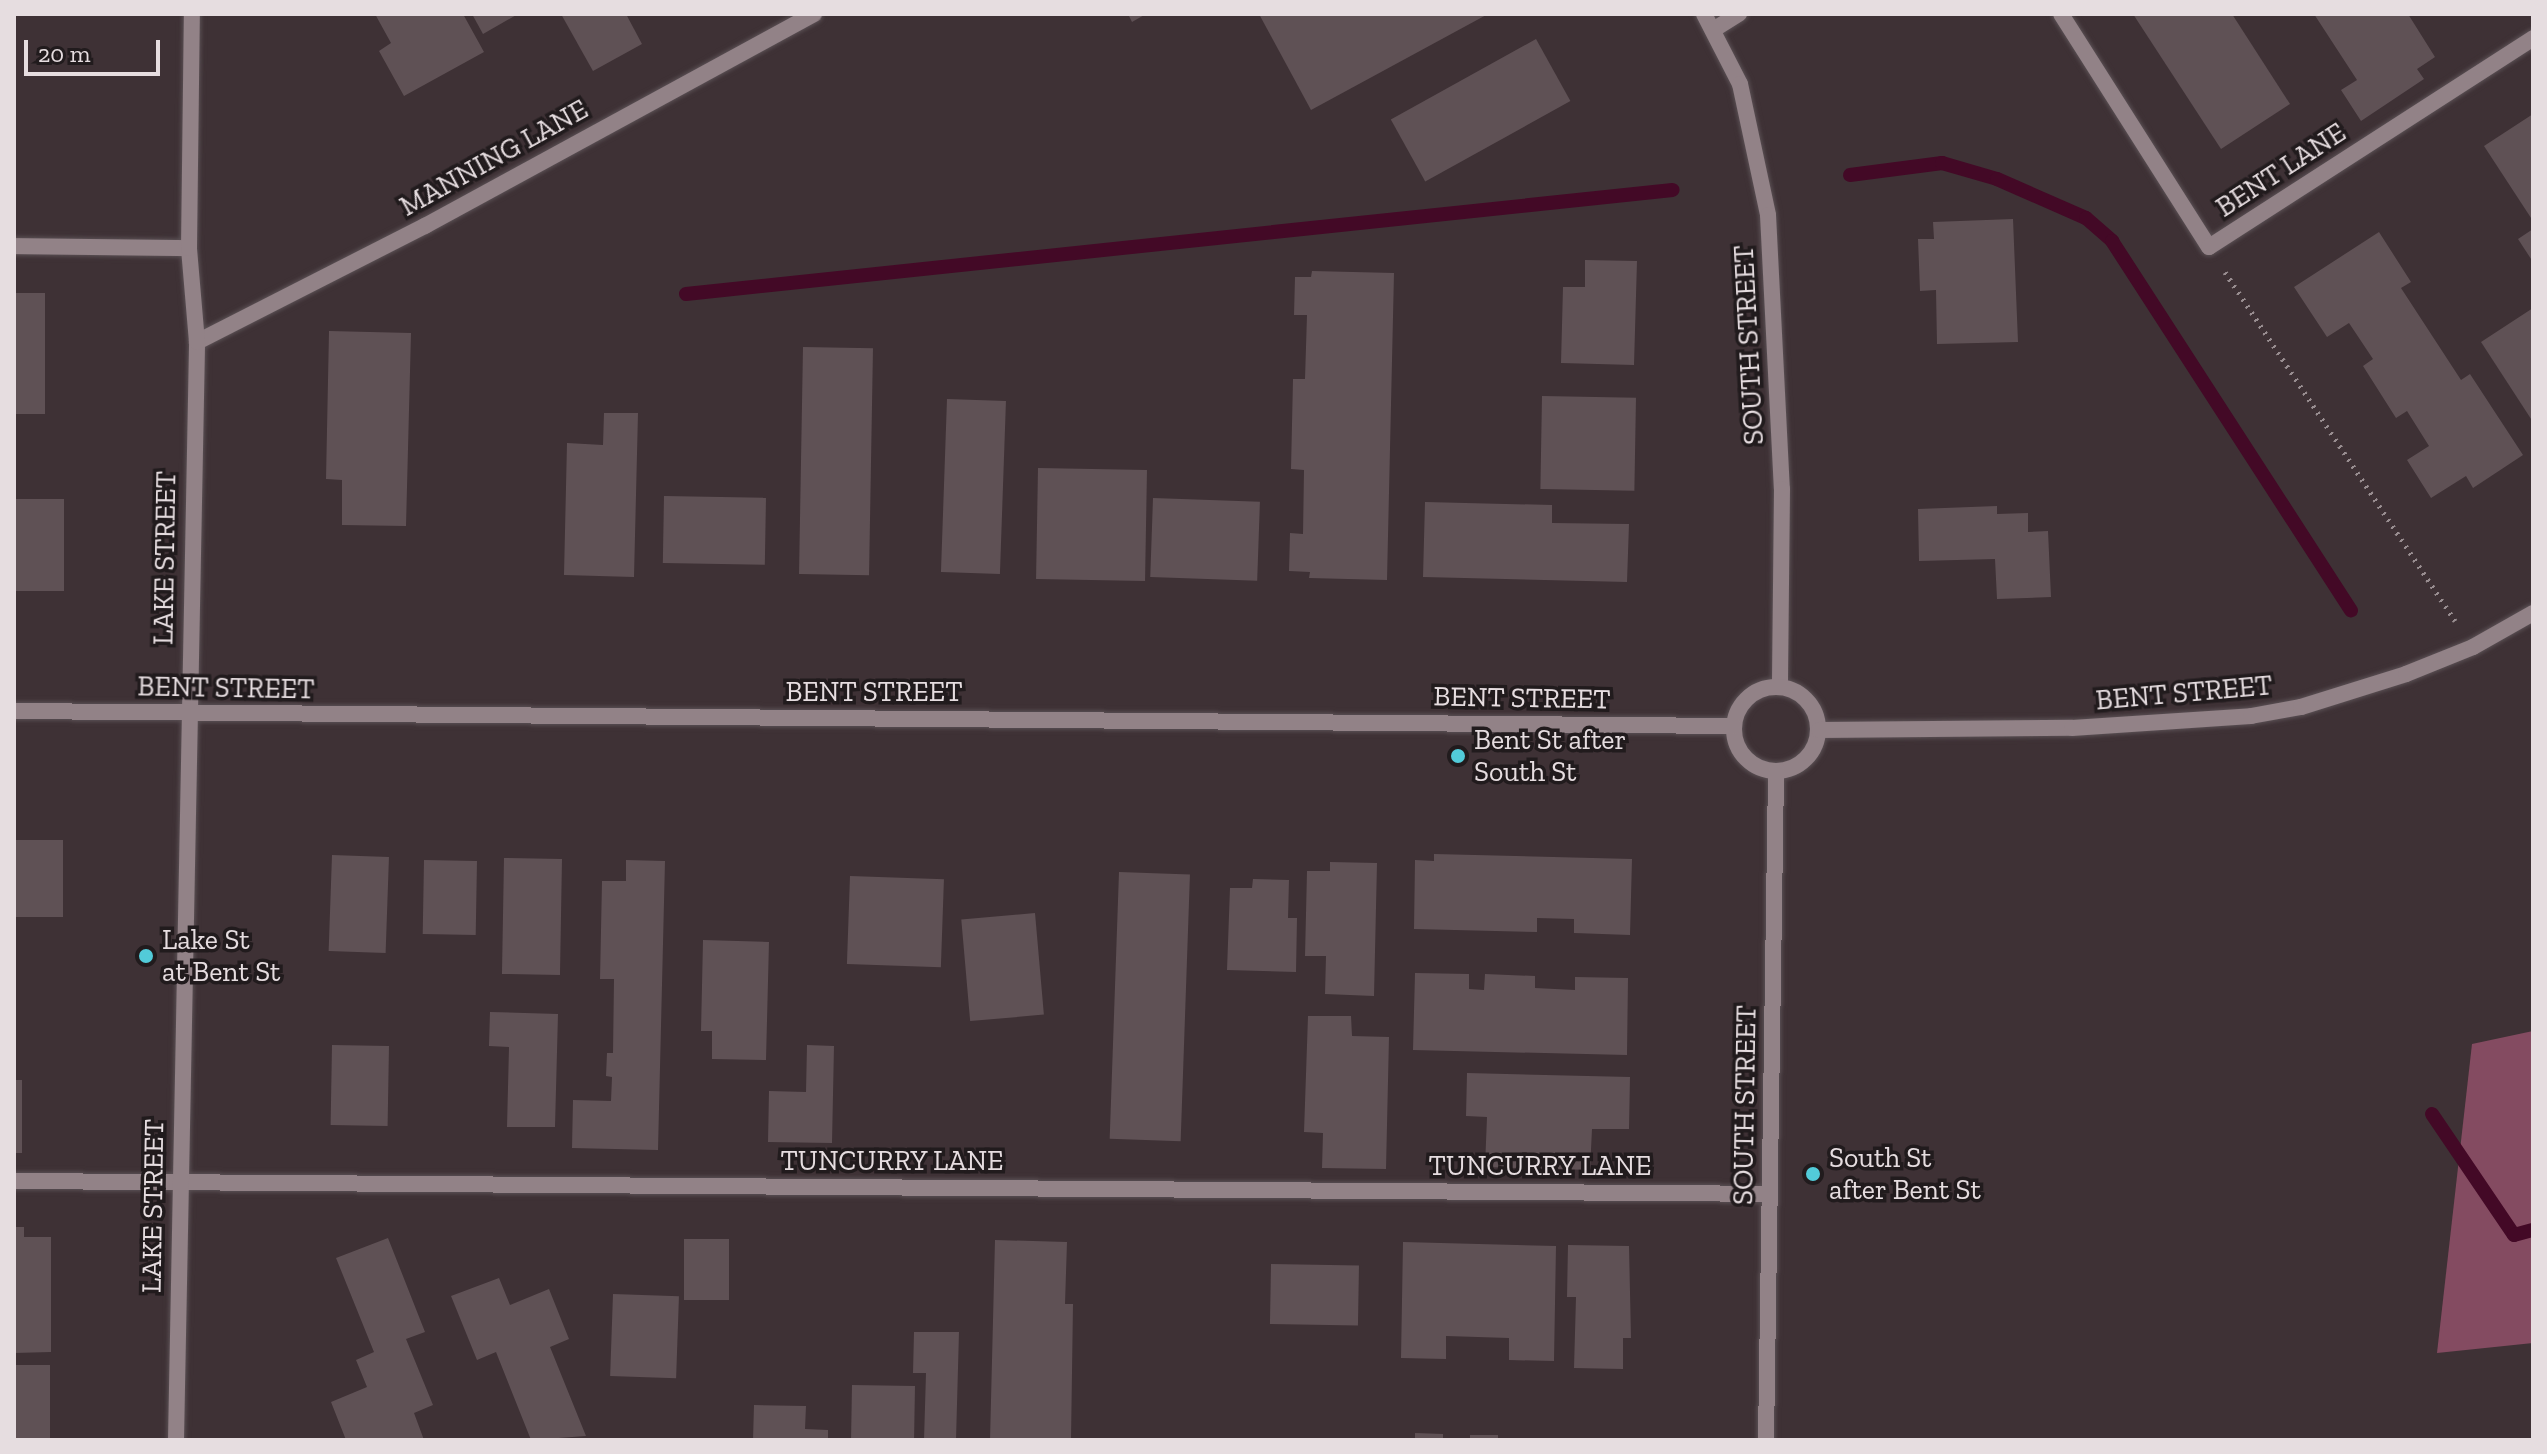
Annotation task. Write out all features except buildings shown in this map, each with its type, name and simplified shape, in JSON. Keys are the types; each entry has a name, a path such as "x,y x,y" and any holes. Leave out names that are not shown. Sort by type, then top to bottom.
{"street":[{"name":"LAKE STREET","path":"176,1440 197,342 189,248 192,14"},
{"name":"MANNING LANE","path":"197,342 412,233 814,14"},
{"name":"SOUTH STREET","path":"1704,14 1740,84 1750,119 1773,258 1782,489 1780,686"},
{"path":"1713,30 1739,14"},
{"name":"BENT LANE","path":"2061,14 2209,247 2533,38"},
{"path":"14,246 189,248"},
{"name":"BENT STREET","path":"1819,730 2072,728 2251,716 2352,693 2473,647 2533,613"},
{"path":"1780,686 1807,699 1819,730 1806,759 1776,771 1745,758 1734,726 1747,697 1780,686"},
{"name":"BENT STREET","path":"14,711 1734,726"},
{"name":"SOUTH STREET","path":"1766,1440 1776,771"},
{"name":"TUNCURRY LANE","path":"14,1181 1770,1194"}],"path":[{"path":"2209,247 2473,647"}],"shaded area":[{"path":"2533,1031 2533,1343 2437,1353 2472,1044"}],"waterway":[{"path":"1850,175 1942,163 1997,179 2086,218 2112,241 2351,610"},
{"path":"686,294 1673,190"},
{"path":"2432,1114 2514,1235 2533,1230"}],"place":[{"name":"Bent St after South St","path":"1458,756"},
{"name":"Lake St at Bent St","path":"146,956"},
{"name":"South St after Bent St","path":"1813,1174"}]}
